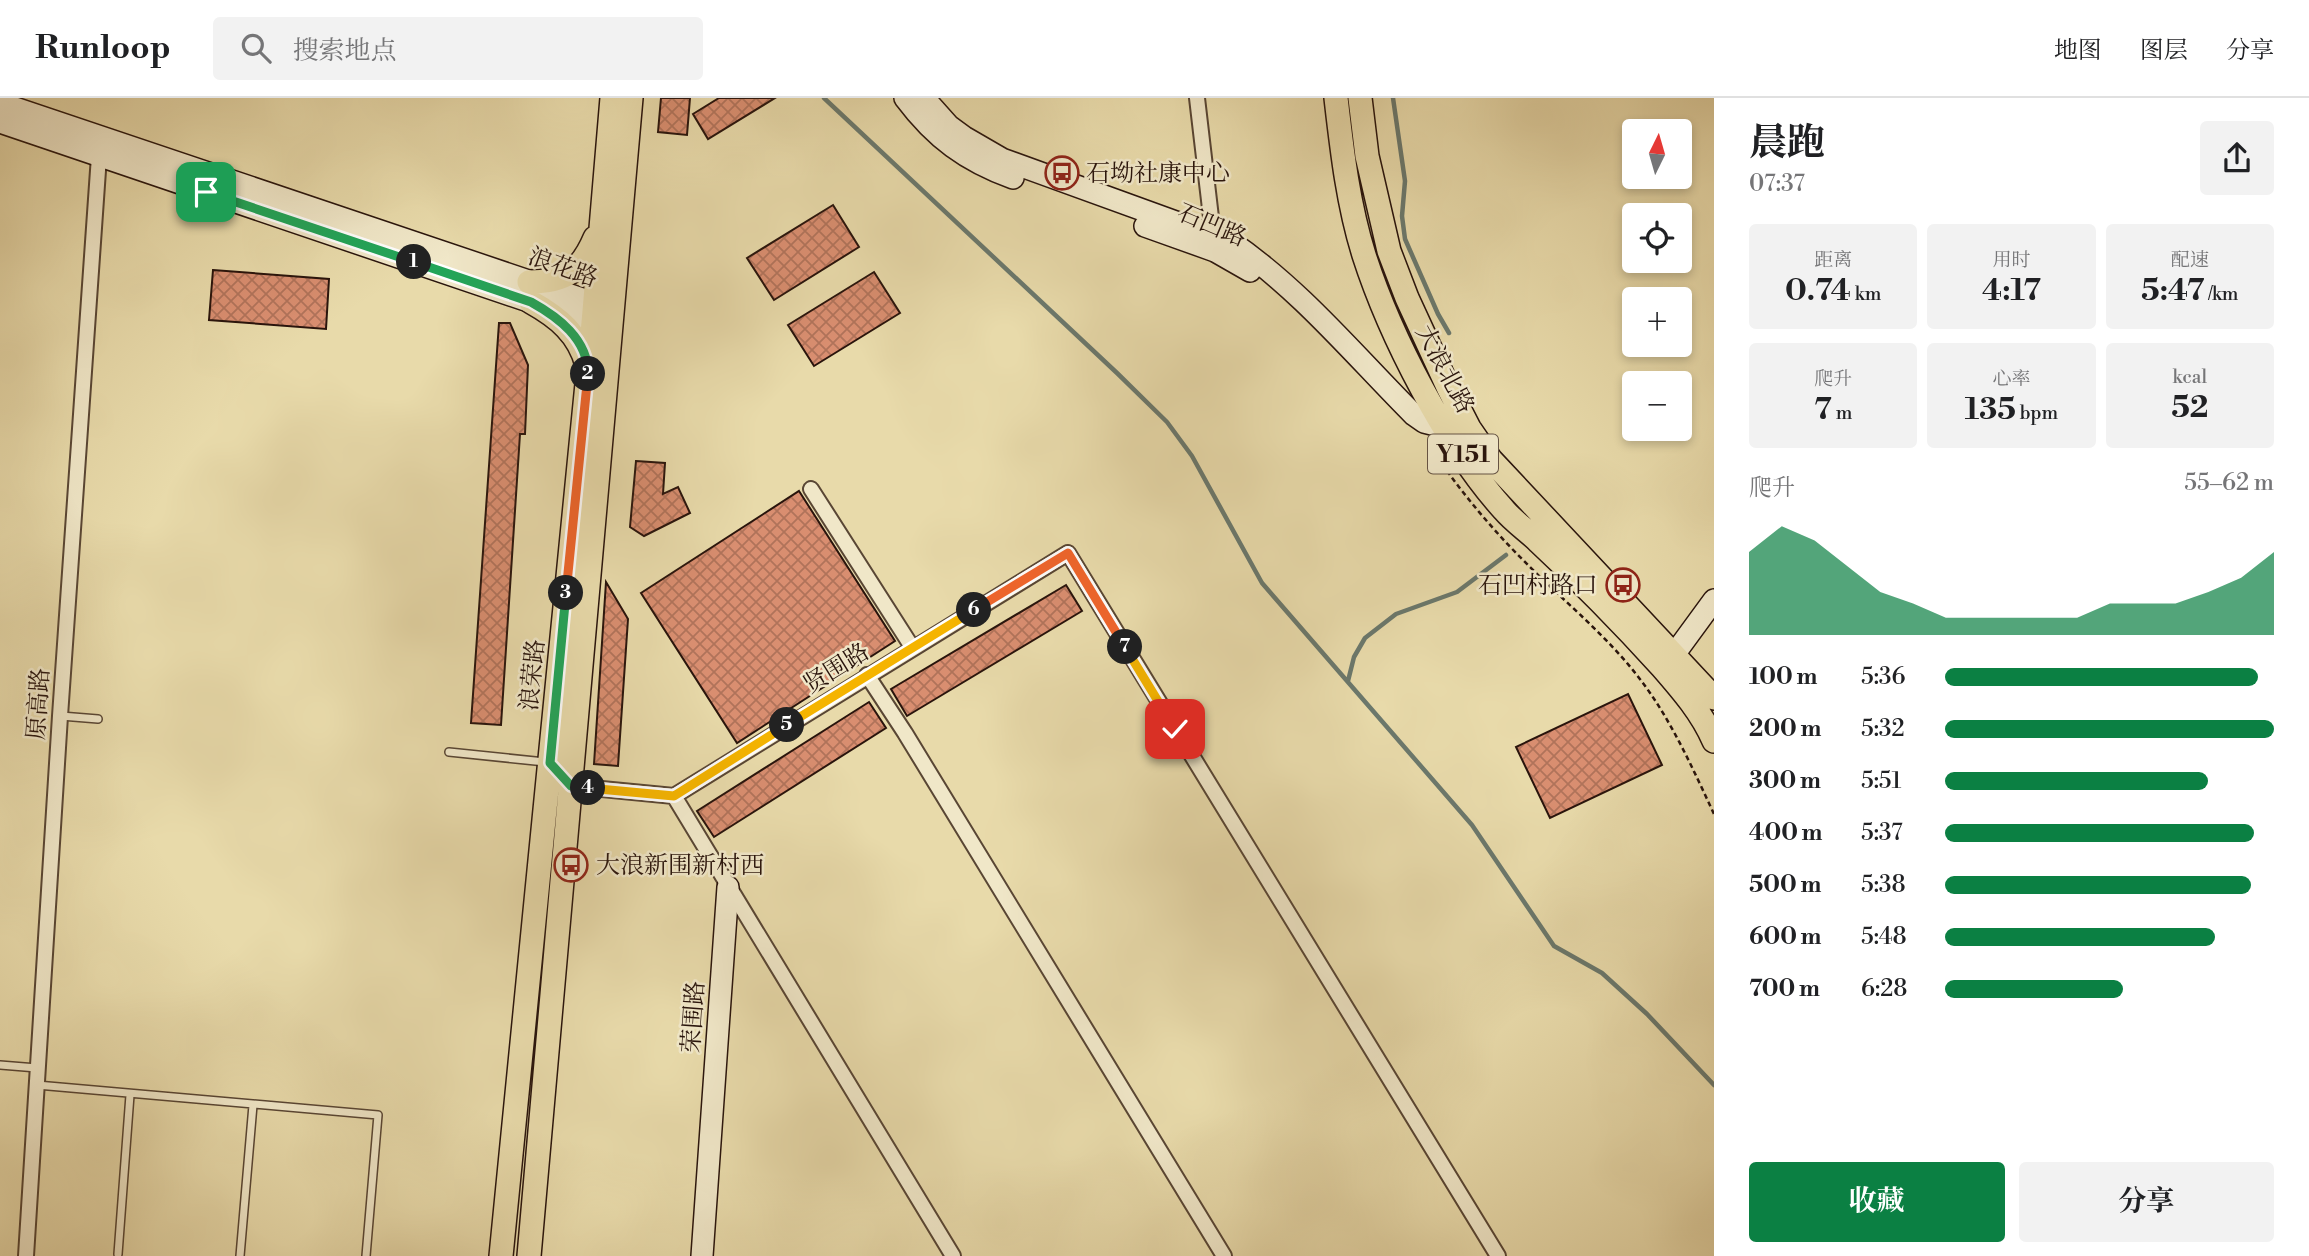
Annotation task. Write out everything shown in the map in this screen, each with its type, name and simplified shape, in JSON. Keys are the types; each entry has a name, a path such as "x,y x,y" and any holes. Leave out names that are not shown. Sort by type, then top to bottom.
{"main road":[{"name":"浪荣路","path":"529,1256 571,786 600,315 601,222 612,98"},
{"name":"浪荣路","path":"501,1256 588,370 600,315 631,98"},
{"name":"石凹路","path":"905,98 934,131 976,163 1214,243 1231,242 1258,262 1319,318 1424,422 1440,426 1442,421"},
{"name":"石凹路","path":"924,98 949,126 964,138 1002,159 1214,243"},
{"name":"大浪北路","path":"1336,98 1348,187 1364,253 1391,323 1442,421 1477,476 1505,511 1632,634 1666,660 1694,675 1714,698"},
{"name":"大浪北路","path":"1360,98 1367,156 1389,251 1425,339 1469,428 1491,460 1666,660 1714,741"},
{"name":"浪花路","path":"0,103 530,292"},
{"name":"浪花路","path":"0,122 600,315"},
{"path":"588,370 583,349 575,336 530,292 546,282 570,274 585,258 601,222"},
{"path":"1666,660 1714,600"},
{"name":"荣围路","path":"702,1256 728,887"}],"street":[{"path":"1197,98 1214,243"},
{"name":"原高路","path":"26,1256 99,156"},
{"path":"811,489 912,647"},
{"name":"贤围路","path":"674,796 1068,553 1498,1256"},
{"path":"867,675 920,756 1224,1256"},
{"path":"550,763 571,786 674,796 953,1256"}],"lane":[{"path":"60,716 98,719"},
{"path":"449,752 550,763"},
{"path":"0,1065 37,1068"},
{"path":"36,1085 378,1115 366,1256"},
{"path":"118,1254 130,1095"},
{"path":"240,1256 253,1105"}],"path":[{"path":"1437,457 1462,492 1494,529 1614,647 1636,673 1672,731 1714,814"}],"building":[{"path":"661,98 690,98 687,135 658,132"},
{"path":"719,98 775,98 708,139 693,114"},
{"path":"833,205 859,247 774,300 747,258"},
{"path":"213,270 329,279 326,329 209,320"},
{"path":"874,272 900,313 814,366 788,325"},
{"path":"499,323 510,323 528,365 525,434 520,434 501,725 471,723"},
{"path":"636,461 665,463 663,494 678,487 690,513 644,536 630,527"},
{"path":"799,491 895,641 737,743 641,593"},
{"path":"606,582 628,619 618,766 594,764"},
{"path":"1066,585 1082,611 907,716 891,689"},
{"path":"1628,694 1662,765 1550,818 1516,747"},
{"path":"869,702 886,728 714,837 697,811"}],"waterway":[{"path":"824,98 1167,422 1192,456 1262,583 1472,825 1554,946 1602,973 1647,1014 1714,1085"},
{"path":"1393,98 1405,181 1402,216 1405,239 1449,333"},
{"path":"1348,681 1354,657 1365,638 1396,614 1457,592 1506,555"}],"place":[{"name":"石坳社康中心","path":"1062,173"},
{"name":"石凹村路口","path":"1623,585"},
{"name":"大浪新围新村西","path":"571,865"}],"route":[{"path":"206,192 531,302 557,318 575,336 583,349 588,370 550,763 571,786 674,796 1068,553 1175,729"}]}
